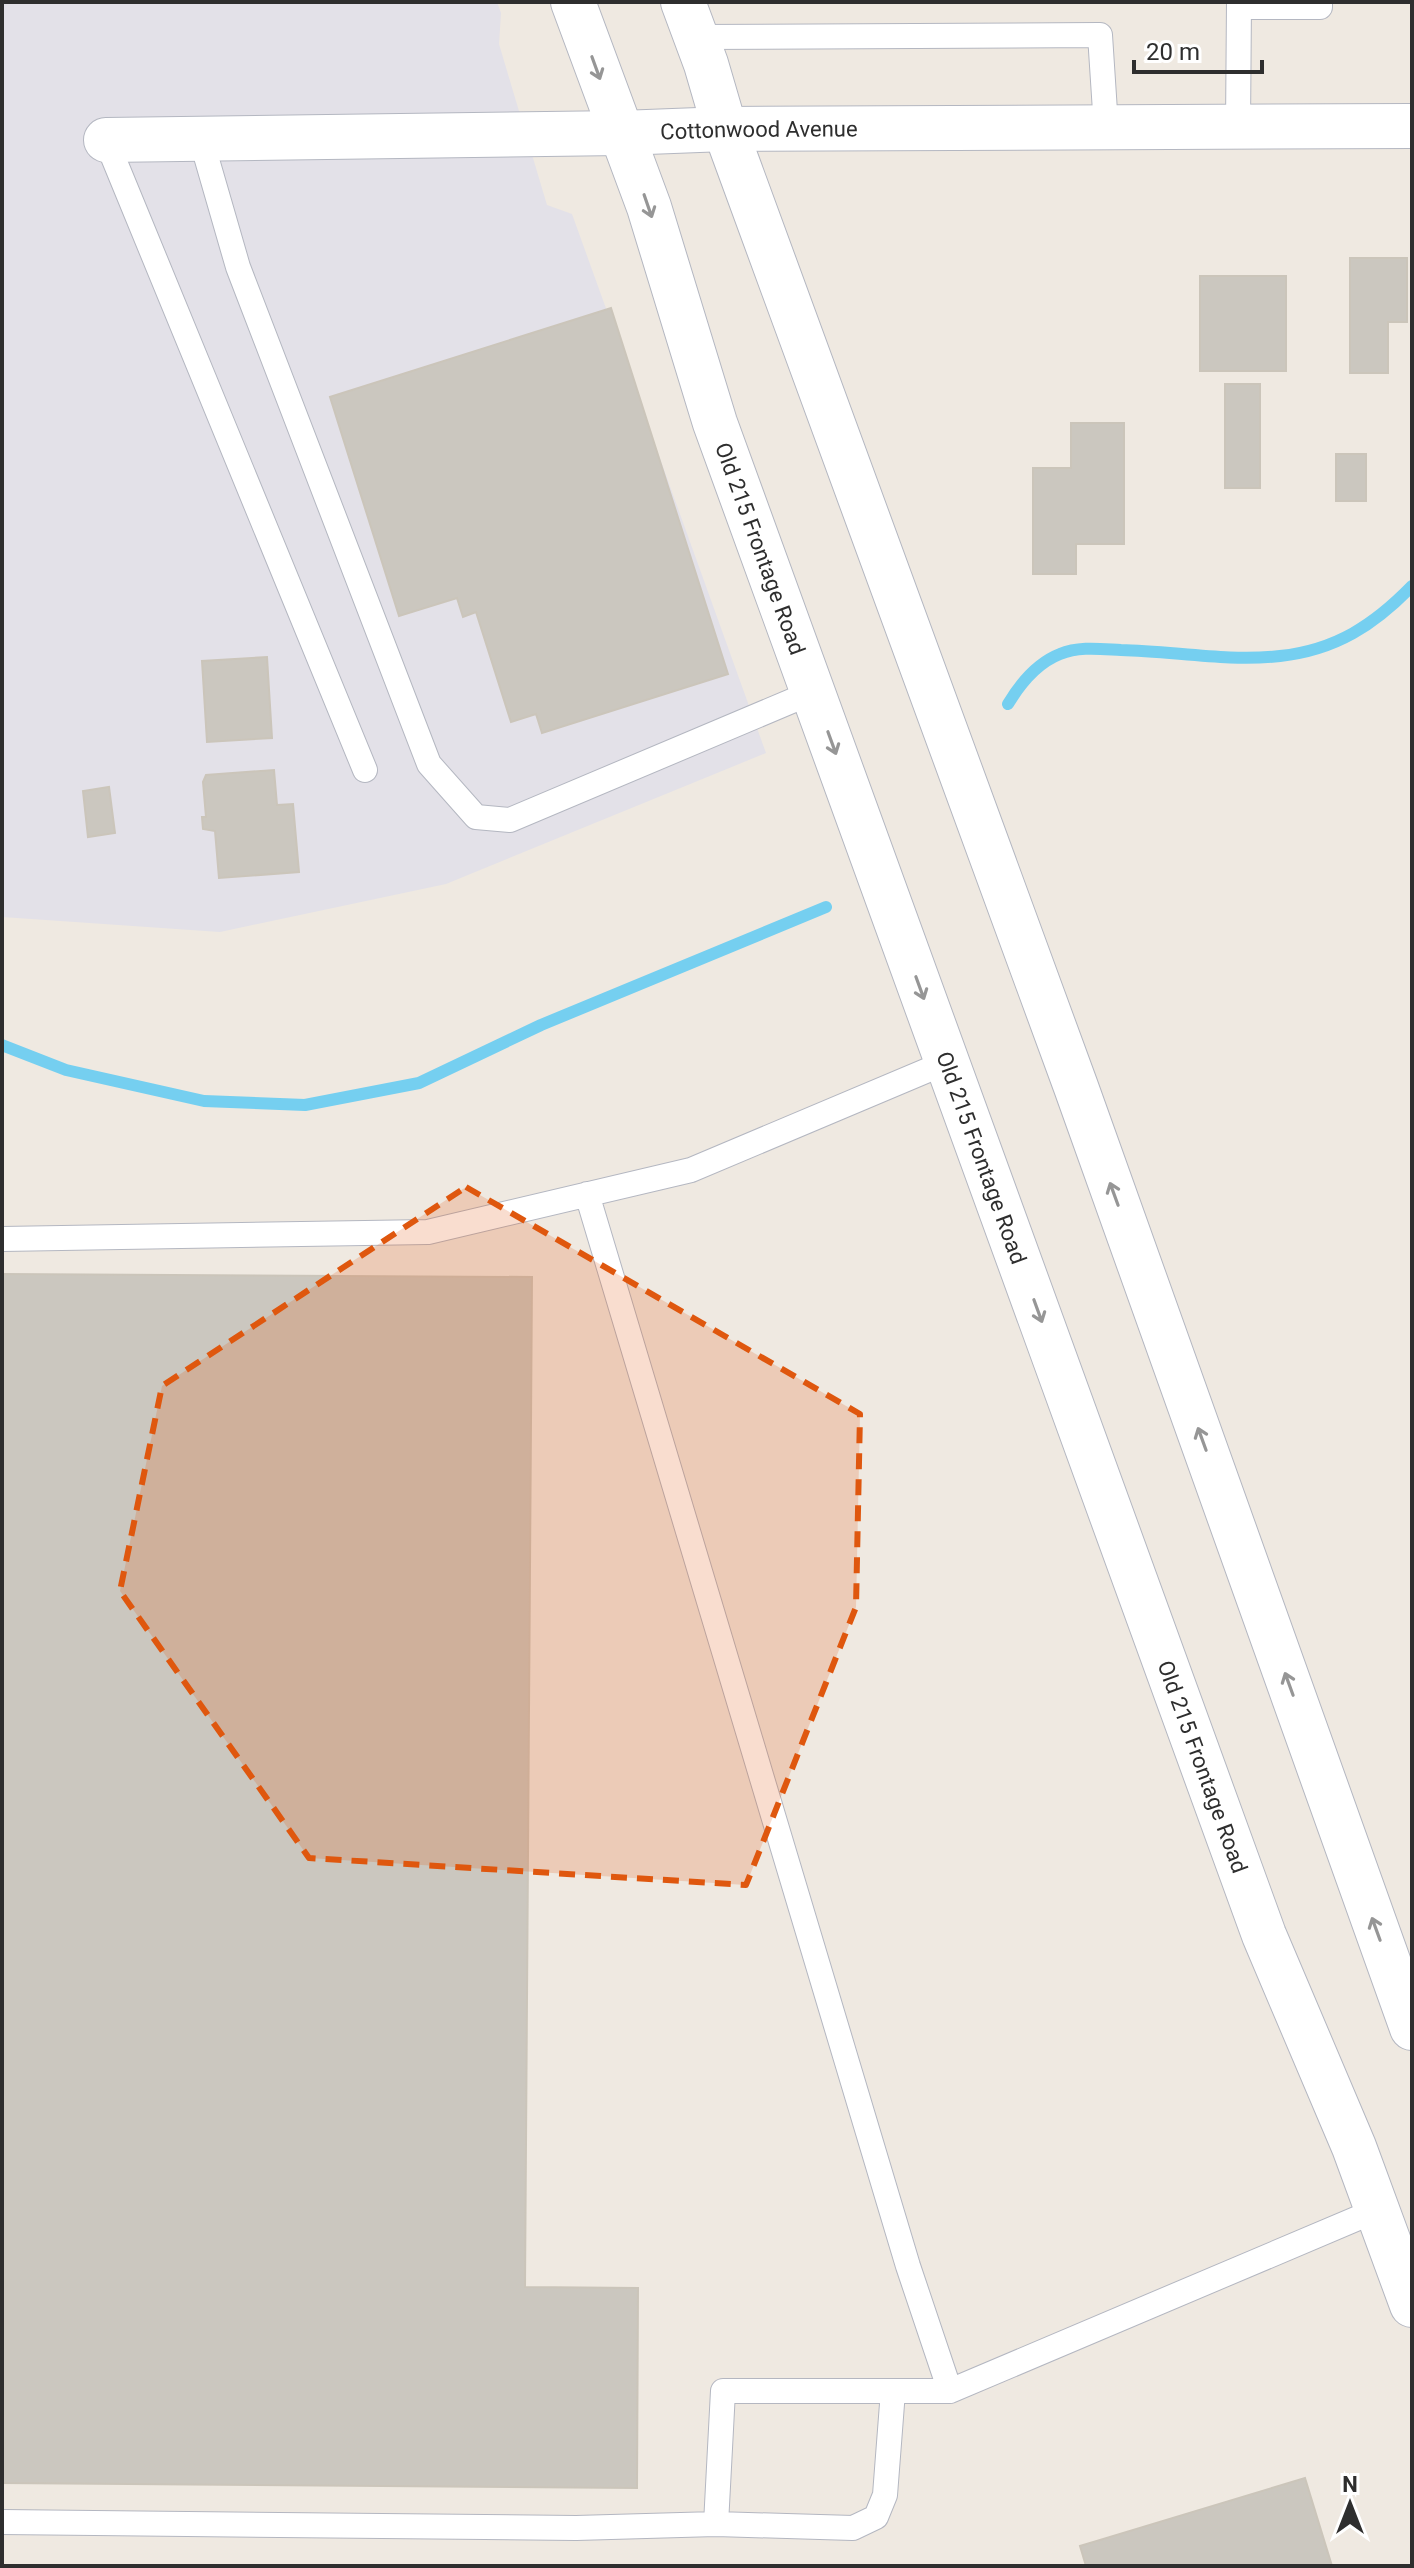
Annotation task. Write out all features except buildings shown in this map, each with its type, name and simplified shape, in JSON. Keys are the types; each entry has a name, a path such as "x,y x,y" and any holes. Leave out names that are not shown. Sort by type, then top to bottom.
{"street":[{"name":"Old 215 Frontage Road","path":"573,2 649,207 715,423 1264,1935 1354,2147 1412,2305"},
{"path":"690,19 725,129 1404,1978 1412,2028"},
{"name":"Cottonwood Avenue","path":"106,140 725,129 1412,126"}],"lane":[{"path":"1238,126 1239,4 1320,7 1320,2"},
{"path":"690,19 1100,35 1106,127"},
{"path":"201,139 238,267 429,764 476,817 510,820 813,692"},
{"path":"106,140 365,770"},
{"path":"2,1239 428,1232 691,1170 947,1062"},
{"path":"587,1194 908,2266 950,2391"},
{"path":"716,2524 723,2391 950,2391 1377,2210"},
{"path":"2,2522 576,2528 716,2524 853,2528 876,2517 885,2495 893,2391"}],"highlighted area":[{"path":"466,1187 860,1414 856,1607 746,1885 309,1858 120,1591 162,1386"}],"shaded area":[{"path":"2,2 497,2 501,13 499,44 547,205 572,214 766,753 446,884 220,932 2,917"}],"waterway":[{"path":"1008,704 1037,669 1067,651 1098,649 1241,658 1300,653 1353,633 1383,613 1412,586"},
{"path":"2,1045 66,1070 204,1101 305,1105 419,1083 541,1025 826,907"}]}
